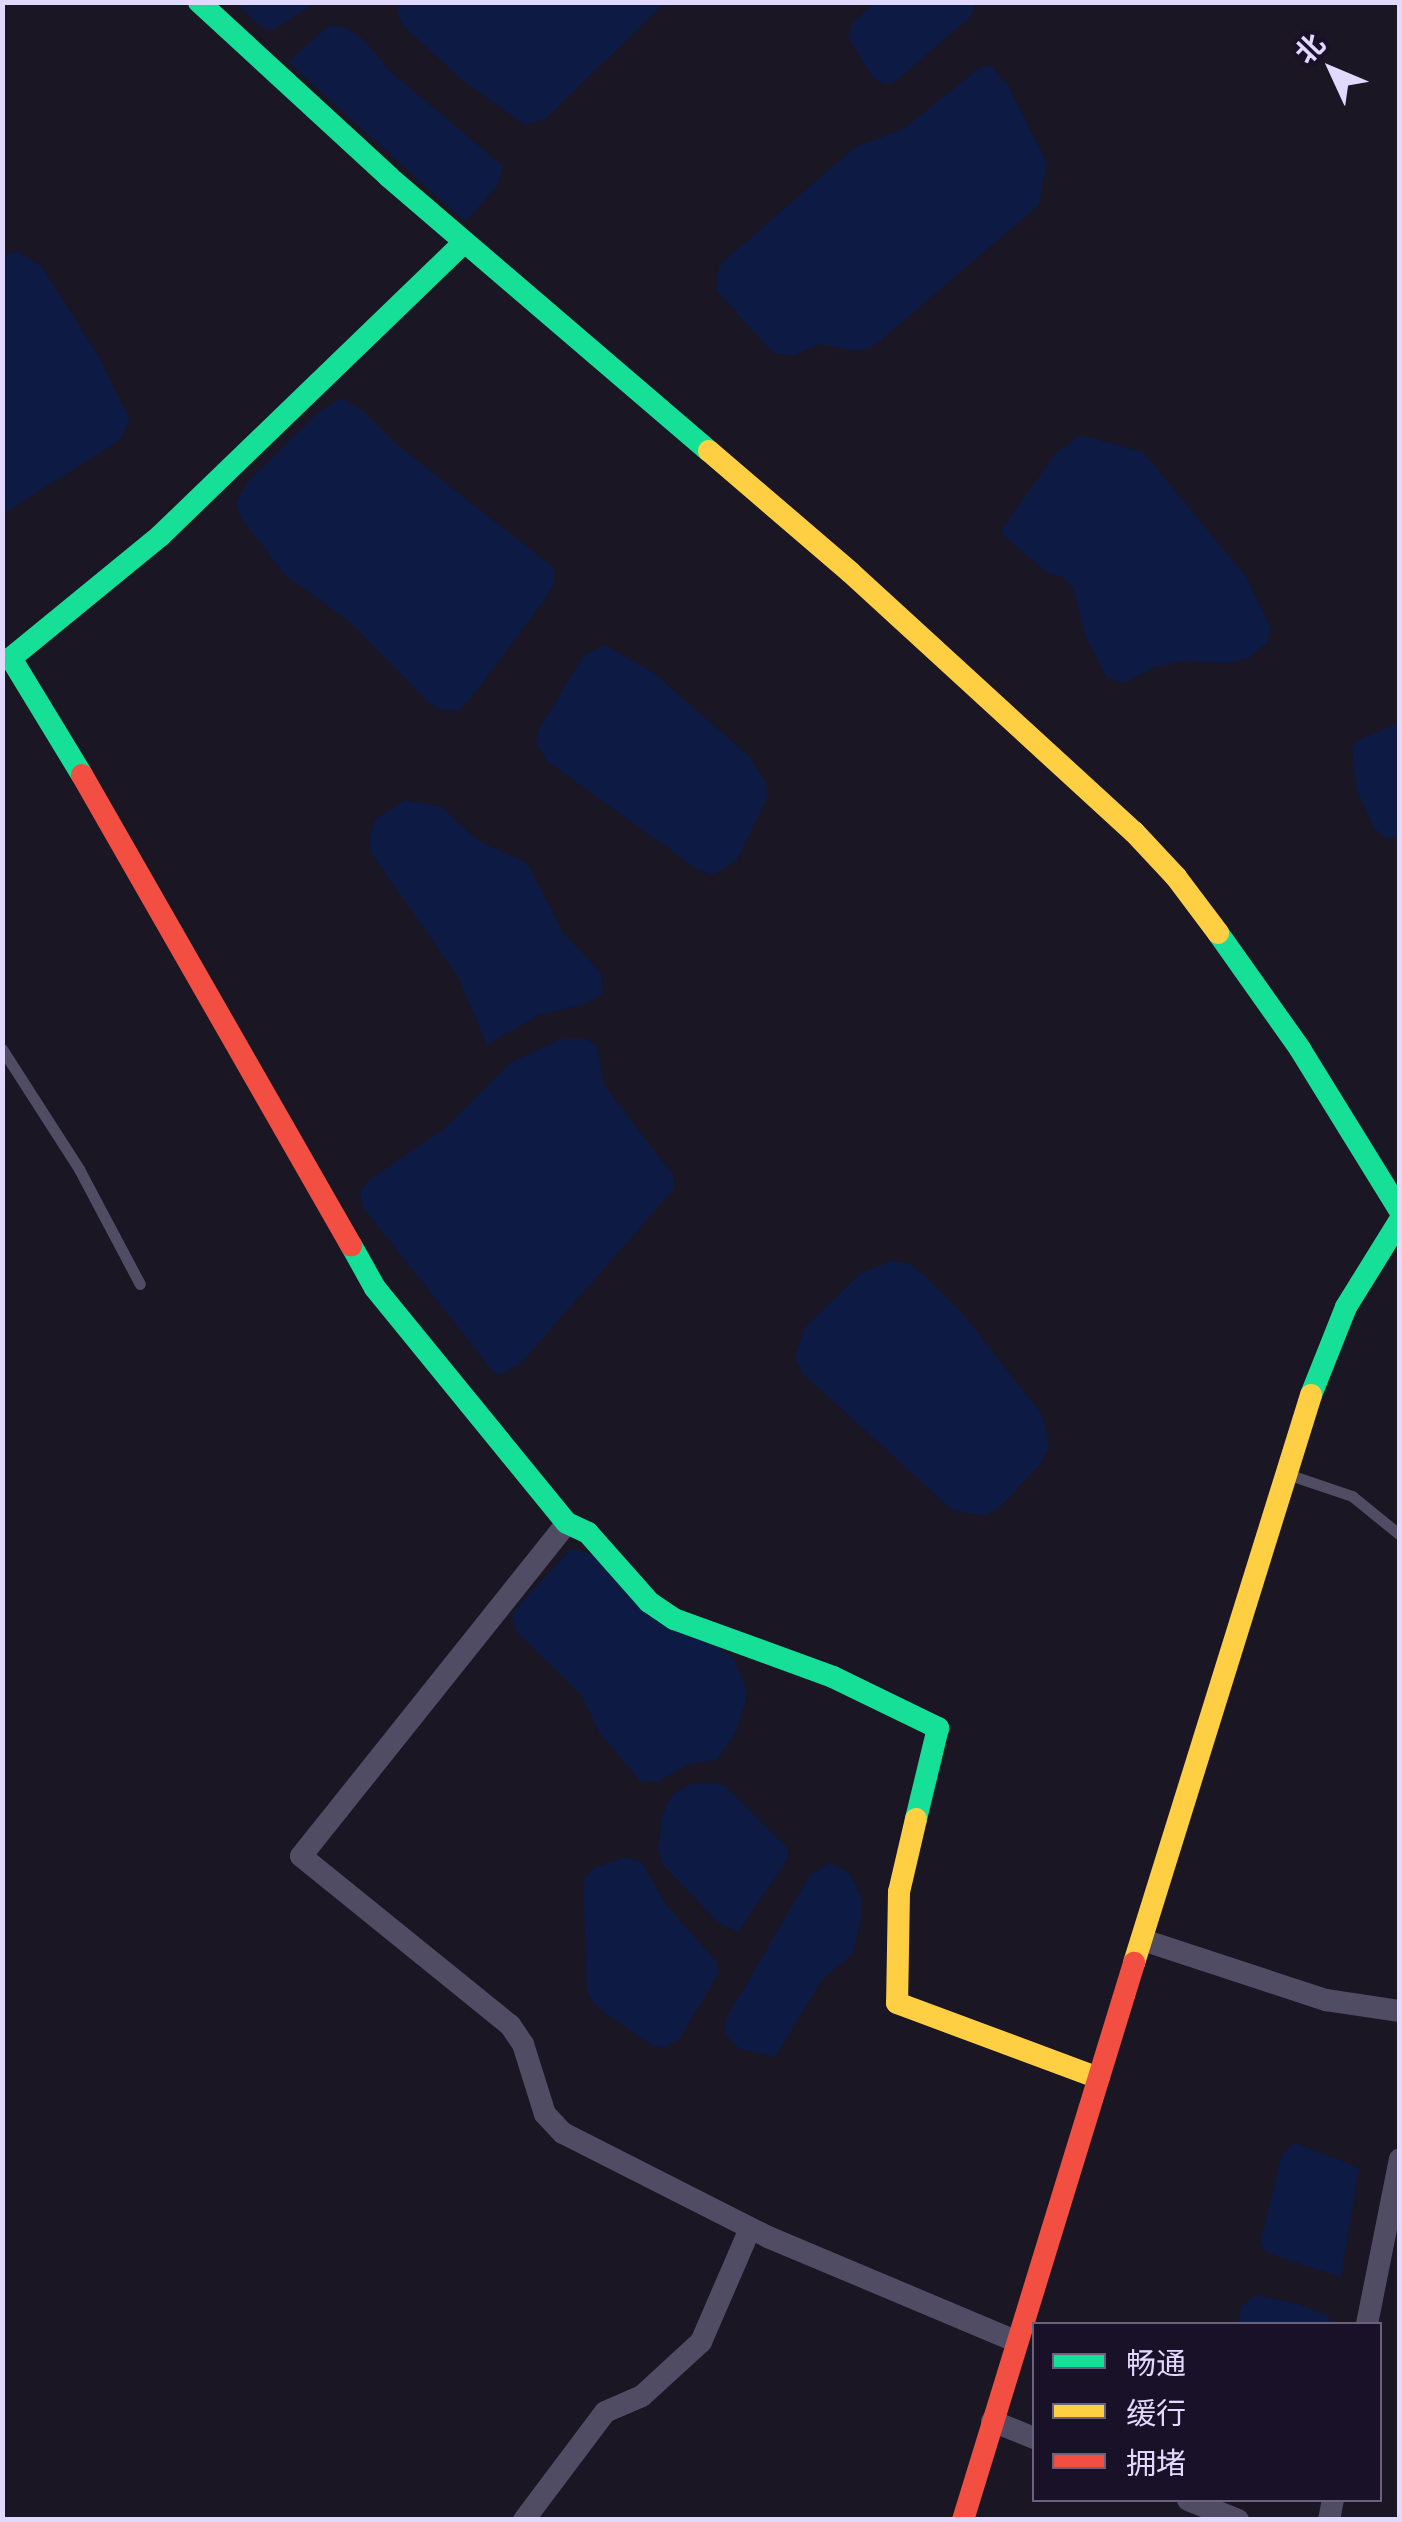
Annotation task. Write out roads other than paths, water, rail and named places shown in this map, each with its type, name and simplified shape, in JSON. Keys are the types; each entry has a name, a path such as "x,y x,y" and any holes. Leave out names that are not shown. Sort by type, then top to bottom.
{"street":[{"path":"200,2 464,242 850,572 1134,832 1176,877 1258,988 1400,1211"},
{"path":"464,242 160,536 7,662 124,844 375,1288 567,1523 588,1534 649,1602 674,1619 834,1677 938,1728 899,1892 896,2003 1099,2078"},
{"path":"964,2520 1316,1378 1346,1307 1400,1220"},
{"path":"567,1523 300,1856 510,2025 523,2044 545,2114 562,2133 750,2228 1016,2342"},
{"path":"1143,1940 1326,2000 1399,2010"},
{"path":"1367,2322 1400,2159"},
{"path":"524,2520 605,2412 642,2396 701,2342 750,2228"},
{"path":"992,2421 1032,2437"},
{"path":"1193,2502 1238,2520"}],"lane":[{"path":"2,1050 79,1169 140,1284"},
{"path":"1286,1474 1352,1496 1400,1536"}],"water":[{"path":"401,2 665,3 544,120 525,125 462,80 403,26 397,13"},
{"path":"976,2 971,16 893,84 883,84 871,75 848,37 852,23 874,3"},
{"path":"236,3 314,3 274,30 261,27"},
{"path":"329,25 344,27 361,37 391,72 503,166 498,185 468,219 463,220 288,62"},
{"path":"991,66 1008,85 1047,163 1039,205 874,346 859,351 820,344 792,356 773,353 716,290 719,265 855,147 903,129 981,67"},
{"path":"17,251 41,266 98,355 130,420 120,440 3,514 3,256"},
{"path":"341,398 362,410 395,443 554,568 554,584 546,598 469,701 457,711 441,710 428,702 350,622 285,575 241,518 236,503 248,481 320,411"},
{"path":"1080,435 1143,452 1247,578 1271,629 1266,644 1248,658 1232,663 1184,661 1153,668 1124,683 1107,678 1085,635 1073,588 1062,577 1047,573 1000,532 1054,455"},
{"path":"605,645 654,673 749,756 766,783 767,799 737,860 713,875 698,870 547,761 538,747 538,731 583,656"},
{"path":"1399,723 1399,837 1386,839 1374,828 1356,789 1352,748 1356,741"},
{"path":"405,800 442,807 477,840 527,863 564,934 602,974 603,994 585,1004 537,1016 487,1045 458,977 371,853 369,839 375,819"},
{"path":"561,1039 585,1039 597,1045 604,1085 673,1175 674,1189 520,1364 500,1375 494,1373 362,1206 360,1193 368,1181 445,1128 510,1063"},
{"path":"891,1261 908,1263 921,1272 964,1315 1043,1416 1049,1447 1042,1462 998,1509 983,1516 952,1510 802,1373 795,1358 805,1327 861,1273"},
{"path":"571,1549 594,1555 733,1658 746,1687 745,1704 735,1734 716,1760 692,1763 656,1782 640,1781 599,1732 581,1695 517,1632 512,1617 515,1609"},
{"path":"691,1784 725,1786 788,1848 788,1859 738,1932 717,1922 663,1865 658,1849 662,1816 672,1795"},
{"path":"627,1857 642,1863 667,1906 717,1962 719,1973 678,2041 663,2048 652,2046 596,2006 587,1992 583,1881 594,1868"},
{"path":"829,1863 849,1872 861,1896 862,1914 853,1954 823,1978 775,2057 740,2049 724,2033 727,2017 810,1875"},
{"path":"1295,2143 1359,2168 1341,2277 1268,2253 1260,2244 1282,2154"},
{"path":"1256,2295 1298,2304 1328,2316 1331,2322 1238,2322 1241,2306"}]}
